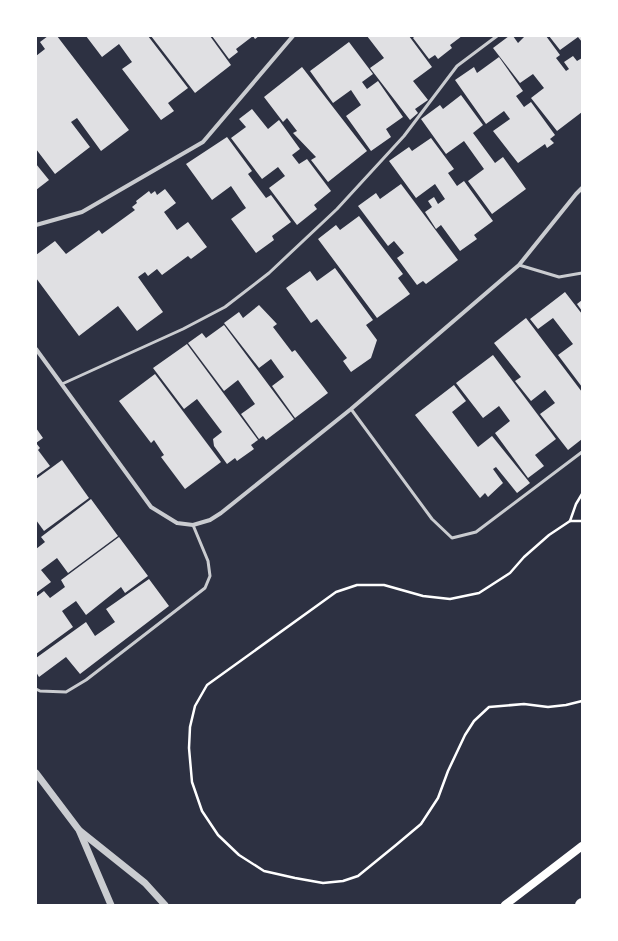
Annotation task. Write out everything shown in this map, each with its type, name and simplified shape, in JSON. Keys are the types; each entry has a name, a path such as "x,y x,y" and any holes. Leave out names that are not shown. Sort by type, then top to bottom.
{"main road":[{"path":"505,905 582,846"}],"street":[{"path":"36,225 82,212 203,142 293,36"},
{"path":"36,349 152,507 177,523 193,525 210,520 221,513 351,409 519,265 582,188"},
{"path":"36,773 79,830 111,905"},
{"path":"79,830 145,883 165,905"}],"lane":[{"path":"62,384 183,329 225,307 268,273 337,209 404,136 457,66 497,36"},
{"path":"519,265 559,277 582,273"},
{"path":"351,409 432,519 452,538 476,532 582,452"},
{"path":"36,689 40,691 66,692 86,680 205,588 210,576 208,561 193,525"}],"path":[{"path":"570,521 576,504 582,494"},
{"path":"582,521 570,521 549,534 524,557 510,573 479,593 450,599 423,596 384,585 357,585 336,592 206,685 195,706 190,727 189,748 192,782 202,811 218,835 239,855 264,871 323,883 343,881 358,876 421,824 438,798 448,771 465,735 474,721 489,707 524,704 548,707 582,701"}],"building":[{"path":"48,36 57,36 129,130 101,151 77,118 71,122 90,147 55,174 36,149 36,56 45,49 40,42"},
{"path":"86,36 148,36 188,88 168,103 174,111 161,120 122,69 132,62 119,44 102,57"},
{"path":"151,36 210,36 231,65 195,93"},
{"path":"212,36 253,36 236,49 238,52 229,59"},
{"path":"367,36 409,36 432,67 413,81 428,100 415,109 418,113 410,120 370,68 384,58"},
{"path":"415,36 462,36 450,45 452,48 438,59 435,55 429,59 413,38"},
{"path":"509,36 513,36 518,43 525,36 546,36 560,55 556,58 566,71 569,69 564,62 573,56 577,61 582,58 582,112 557,131 531,98 544,88 533,74 520,83 493,48"},
{"path":"549,36 582,36 582,42 578,37 560,50"},
{"path":"349,42 373,74 362,82 367,89 378,81 403,117 386,129 391,137 371,151 346,116 361,105 351,90 333,103 310,71"},
{"path":"499,57 523,91 516,96 524,107 531,102 555,135 550,139 554,143 547,148 545,144 518,163 493,131 510,119 504,111 486,124 455,80 474,67 477,73"},
{"path":"302,67 367,151 328,182 311,160 316,157 293,133 297,131 287,118 283,122 264,97"},
{"path":"461,95 483,125 473,133 495,163 503,157 526,189 492,214 468,181 484,169 464,141 446,154 421,119 440,105 443,109"},
{"path":"252,109 268,129 279,120 300,149 292,155 299,164 307,159 331,191 314,205 317,209 297,225 269,188 285,176 278,167 262,179 231,138 246,127 239,119"},
{"path":"227,137 252,171 248,174 266,198 271,195 291,222 272,236 274,240 256,253 231,219 246,208 231,186 212,200 186,164"},
{"path":"431,138 454,169 448,173 457,186 464,181 493,221 474,235 477,239 460,251 441,225 436,229 425,212 432,207 428,201 434,197 438,204 445,199 435,184 416,198 389,161 409,147 412,151"},
{"path":"36,164 49,180 36,190"},
{"path":"401,184 458,260 426,284 423,281 417,285 397,258 404,253 394,241 388,246 358,206 376,193 380,199"},
{"path":"165,189 176,203 164,212 177,230 188,222 207,247 191,259 188,256 162,275 157,269 148,276 145,272 138,277 163,312 137,331 118,306 79,336 36,278 36,255 55,241 66,254 99,230 102,234 135,210 132,207 137,203 136,201 149,191 151,194 155,191 157,195"},
{"path":"359,216 403,274 398,278 410,294 377,318 318,239 336,225 340,230"},
{"path":"335,268 373,320 366,325 377,340 371,358 351,372 343,361 347,358 317,319 311,323 286,288 310,271 317,281"},
{"path":"565,292 582,314 582,387 558,355 573,344 553,318 538,329 530,319"},
{"path":"582,300 582,311 577,304"},
{"path":"259,305 277,324 273,327 292,352 295,350 328,393 295,418 272,386 284,377 271,359 259,368 224,323 239,312 243,318"},
{"path":"526,318 582,392 582,439 568,450 540,414 555,403 545,390 531,401 515,381 521,377 494,343"},
{"path":"224,325 294,419 266,440 263,436 259,439 241,414 255,404 238,380 224,391 188,343 202,333 206,338"},
{"path":"187,344 258,440 251,445 254,449 237,461 235,458 227,464 214,446 213,439 222,432 197,399 184,409 153,368"},
{"path":"493,355 556,439 535,455 544,466 528,478 495,433 510,421 499,406 483,418 456,383"},
{"path":"155,374 221,462 185,489 161,457 164,455 154,440 151,443 119,401"},
{"path":"454,385 466,401 452,412 478,447 492,436 530,483 517,493 496,467 493,469 503,483 488,497 485,493 480,498 415,415"},
{"path":"36,428 43,438 36,443"},
{"path":"36,443 40,448 38,450 50,466 36,476"},
{"path":"62,460 89,498 44,531 36,520 36,479"},
{"path":"91,499 118,536 68,573 57,558 41,570 51,582 36,593 36,549 45,542 41,537"},
{"path":"119,537 148,576 125,593 121,587 86,615 76,601 62,611 73,627 36,654 36,597 44,591 50,598 65,587 61,580"},
{"path":"149,579 169,606 80,674 66,657 39,677 36,672 36,658 86,622 95,636 115,622 106,609"}]}
